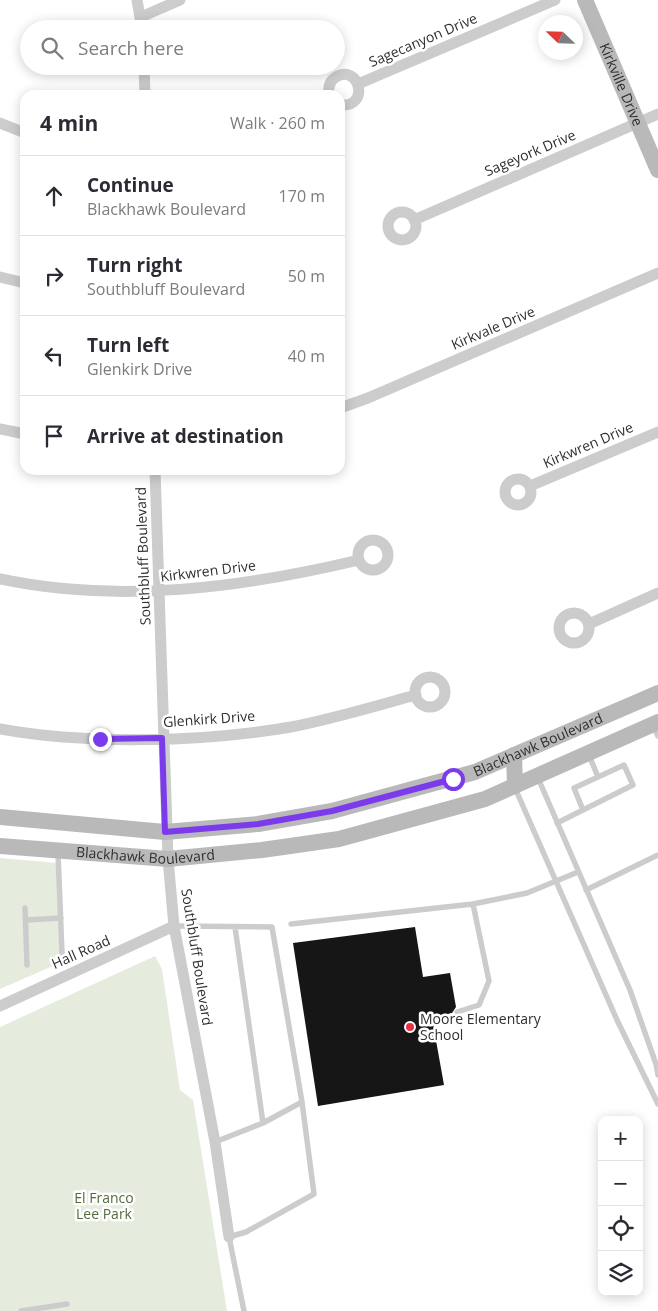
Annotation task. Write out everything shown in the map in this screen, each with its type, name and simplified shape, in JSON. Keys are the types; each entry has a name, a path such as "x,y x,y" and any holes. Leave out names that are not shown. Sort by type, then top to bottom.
{"main road":[{"name":"Kirkville Drive","path":"585,0 658,170"},
{"name":"Blackhawk Boulevard","path":"0,817 165,832 258,824 332,811 453,779 514,756 658,693"},
{"name":"Blackhawk Boulevard","path":"0,846 58,852 168,859 262,850 339,839 462,807 588,753 656,727"},
{"path":"514,756 537,775"},
{"path":"514,756 514,786"},
{"path":"258,824 262,850"}],"street":[{"path":"137,0 141,20"},
{"path":"141,17 180,0"},
{"name":"Sagecanyon Drive","path":"358,84 555,0"},
{"path":"144,75 145,90"},
{"name":"Sagecanyon Drive","path":"330,90 330,85 336,77 346,75 358,84"},
{"name":"Sagecanyon Drive","path":"345,105 349,105 357,98 358,84"},
{"name":"Sageyork Drive","path":"414,220 658,114"},
{"path":"0,123 20,131"},
{"name":"Kirkvale Drive","path":"345,406 658,273"},
{"path":"0,277 20,282"},
{"path":"0,429 20,433"},
{"name":"Kirkwren Drive","path":"530,486 658,432"},
{"name":"Southbluff Boulevard","path":"155,475 160,592 165,832 174,926 215,1142 229,1236"},
{"name":"Kirkwren Drive","path":"0,579 75,591 160,592 248,582 309,572 358,560"},
{"path":"588,624 658,593"},
{"name":"Glenkirk Drive","path":"0,729 33,735 81,738 223,736 292,726 416,695"},
{"name":"Hall Road","path":"0,1006 174,926"}],"lane":[{"path":"588,753 598,777"},
{"path":"557,823 584,810 633,785 624,765 574,788 584,810"},
{"path":"537,775 630,990 658,1074"},
{"path":"514,786 617,1020 658,1104"},
{"path":"58,852 62,953"},
{"path":"586,890 658,856"},
{"path":"291,924 474,904 527,893 578,872"},
{"path":"457,1012 479,1005 489,981 474,904"},
{"path":"25,908 27,965"},
{"path":"26,920 60,918"},
{"path":"174,926 272,927 302,1102 314,1194 246,1232 229,1236 244,1311"},
{"path":"235,927 263,1123"},
{"path":"215,1142 263,1123 302,1102"},
{"path":"21,1311 67,1304"}],"green space":[{"path":"0,858 58,863 62,962 0,989"},
{"name":"El Franco Lee Park","path":"155,956 162,969 180,1090 193,1100 227,1311 0,1311 0,1027"}],"building":[{"path":"415,927 423,977 450,973 456,1007 452,1013 432,1018 444,1085 318,1106 293,943"}],"place":[{"name":"Moore Elementary School","path":"410,1027"}],"route":[{"path":"100,739 162,738 165,832 258,824 332,811 453,779"}]}
